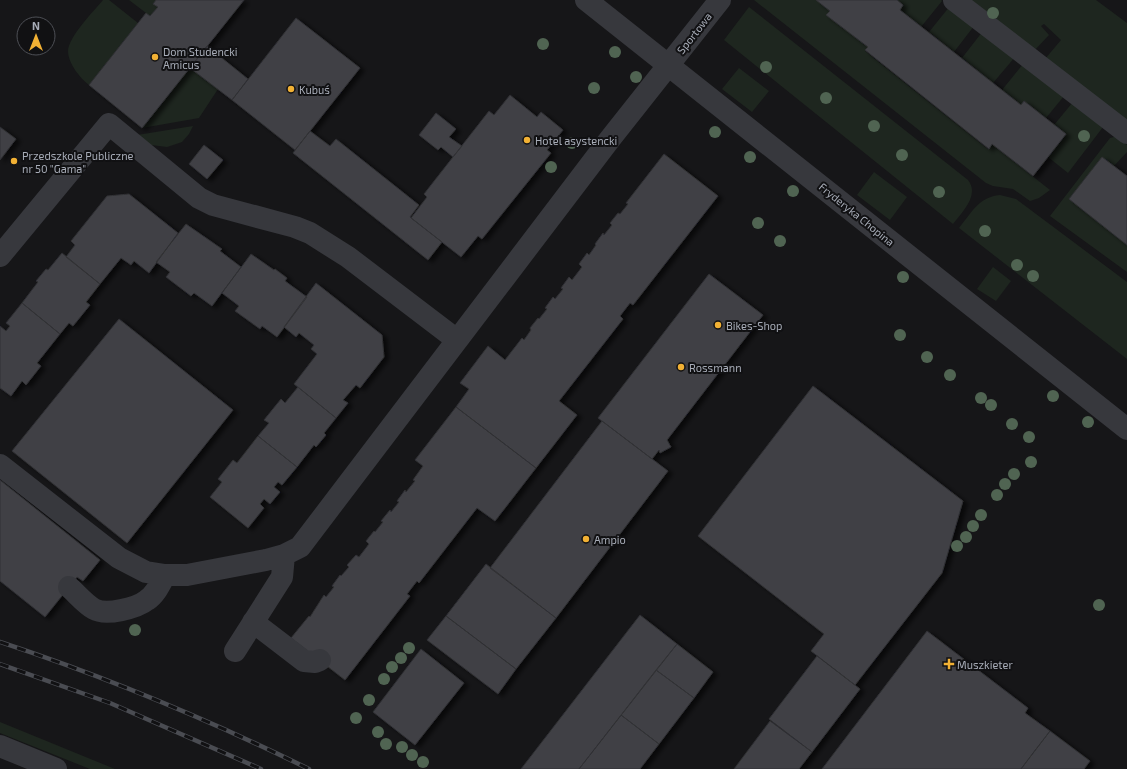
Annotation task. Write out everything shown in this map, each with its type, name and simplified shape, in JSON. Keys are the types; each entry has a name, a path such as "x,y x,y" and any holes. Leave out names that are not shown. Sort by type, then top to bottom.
{"street":[{"name":"Fryderyka Chopina","path":"586,0 1127,429"},
{"name":"Sportowa","path":"0,465 119,558 135,568 146,572 165,575 187,575 235,567 284,555 300,547 610,139 720,0"},
{"path":"954,0 1127,133"},
{"path":"0,256 109,124 199,198 213,205 295,227 310,233 348,257 457,340"},
{"path":"234,650 282,578 284,555"},
{"path":"69,587 95,610 104,612 116,611 132,607 147,600 155,593 165,575"},
{"path":"253,622 304,661 315,662 320,660"},
{"path":"0,746 56,769"}],"shaded area":[{"path":"103,0 109,0 138,23 89,85 75,70 70,60 68,51 72,38"},
{"path":"129,0 156,0 153,4 158,7 150,16"},
{"path":"754,0 816,0 830,11 827,15 868,47 865,51 988,149 992,144 1050,190 1039,198 1030,201 1013,189 993,186 986,183"},
{"path":"897,0 942,1 921,27 900,10 903,5"},
{"path":"968,0 1096,0 1127,23 1127,124 1045,59 1061,40 1044,24 1041,26 1049,35 1033,52"},
{"path":"950,6 974,26 954,52 929,32"},
{"path":"749,7 968,180 971,186 971,197 965,209 953,224 724,40"},
{"path":"983,31 1015,57 993,83 962,58"},
{"path":"1023,64 1064,96 1046,118 1024,101 1021,105 1002,90"},
{"path":"190,68 218,89 199,118 142,128"},
{"path":"739,68 769,91 752,112 722,89"},
{"path":"1073,102 1103,127 1068,173 1048,157 1066,135 1054,125"},
{"path":"193,126 189,134 182,142 167,147 151,145 137,135"},
{"path":"1117,137 1127,145 1127,152 1114,166 1102,157 1069,199 1127,245 1127,272 1050,216 1110,138"},
{"path":"874,172 907,197 890,220 857,195"},
{"path":"1000,195 1016,199 1127,282 1127,359 959,228 976,206 993,196"},
{"path":"993,267 1011,281 996,301 977,289"},
{"path":"0,722 115,769 90,769 0,733"}],"building":[{"name":"Dom Studencki Amicus","path":"156,0 244,0 142,128 89,85 146,13 150,16 158,7 153,4"},
{"path":"816,0 897,0 903,5 900,10 1021,105 1024,101 1066,134 1033,176 992,144 989,149 865,50 868,47 826,15 830,11"},
{"name":"Kubuś","path":"296,18 360,68 295,150 232,100"},
{"path":"207,46 248,79 232,100 190,68"},
{"path":"510,95 537,117 541,112 563,130 547,150 551,153 482,239 478,236 461,257 411,218 427,197 424,194 489,111 494,115"},
{"path":"436,113 456,129 449,137 462,146 453,157 441,147 438,150 419,135"},
{"path":"0,127 16,139 0,160"},
{"path":"310,131 330,146 336,139 419,205 410,217 442,242 428,260 293,153"},
{"path":"204,145 223,160 207,179 189,164"},
{"path":"664,154 718,196 633,305 630,303 620,316 623,319 559,401 577,415 536,468 456,407 469,389 460,383 488,346 505,360 522,338 524,340 531,330 530,328 547,309 545,308 553,297 555,299 563,289 561,288 569,277 572,280 582,267 579,264 587,253 589,255 603,233 604,235 612,225 610,223 628,204 626,203"},
{"path":"1102,157 1127,176 1127,245 1069,199"},
{"path":"129,194 178,233 149,273 134,261 131,265 121,258 100,284 66,257 75,245 71,241 107,196"},
{"path":"186,224 222,249 220,251 241,267 212,306 194,293 191,296 166,277 170,272 156,262"},
{"path":"62,253 100,284 86,302 90,305 73,326 69,323 60,334 22,303 38,282 36,281 46,269 48,270"},
{"path":"251,254 287,278 285,281 307,297 277,337 262,326 260,329 235,311 239,306 222,293"},
{"name":"Rossmann","path":"709,274 763,315 667,440 671,447 660,453 659,450 652,459 598,418"},
{"path":"316,283 382,335 384,357 360,388 356,385 343,400 348,403 336,418 294,384 317,354 311,349 314,345 299,333 296,337 284,327"},
{"path":"22,303 60,334 37,363 41,366 26,385 22,381 11,396 0,388 0,326 6,331 10,326 6,323"},
{"path":"119,319 233,410 127,543 12,451"},
{"path":"813,386 963,501 942,573 855,685 811,651 824,634 698,536"},
{"path":"298,387 336,418 324,433 326,435 316,447 314,445 297,467 258,436 269,423 264,420 281,399 285,403"},
{"path":"456,407 536,468 495,521 477,508 419,583 417,581 407,594 410,596 345,680 291,638 309,616 310,617 324,595 326,597 334,587 332,586 340,575 341,576 349,567 347,565 356,555 359,557 369,544 366,541 383,522 381,521 390,510 391,512 399,502 397,501 405,490 406,492 415,481 413,480 423,466 415,460"},
{"path":"602,421 668,471 556,618 490,568"},
{"path":"258,436 297,467 282,485 278,482 274,487 280,492 270,504 264,499 260,504 264,508 248,528 210,497 222,482 218,479 233,460 237,463"},
{"path":"0,480 100,560 83,581 77,577 45,617 0,581"},
{"path":"486,564 556,618 516,669 446,616"},
{"path":"640,615 677,644 579,769 521,769"},
{"path":"446,616 516,669 498,694 427,640"},
{"path":"927,631 1028,708 1025,713 1050,731 1021,769 822,769"},
{"path":"677,644 713,672 694,698 656,670"},
{"path":"421,649 464,683 415,745 373,712"},
{"path":"817,656 860,689 812,752 769,719"},
{"path":"656,670 694,698 659,744 621,715"},
{"path":"621,715 659,744 640,769 579,769"},
{"path":"770,721 812,752 799,769 734,769"},
{"path":"1050,731 1090,761 1084,769 1021,769"}],"railway":[{"path":"0,642 40,655 157,700 233,733 309,769"},
{"path":"0,664 110,703 261,769"}],"place":[{"name":"Dom Studencki Amicus","path":"155,57"},
{"name":"Kubuś","path":"291,89"},
{"name":"Hotel asystencki","path":"527,140"},
{"name":"Przedszkole Publiczne nr 50 \"Gama\"","path":"14,161"},
{"name":"Bikes-Shop","path":"718,325"},
{"name":"Rossmann","path":"681,367"},
{"name":"Ampio","path":"586,539"},
{"name":"Muszkieter","path":"949,664"}]}
